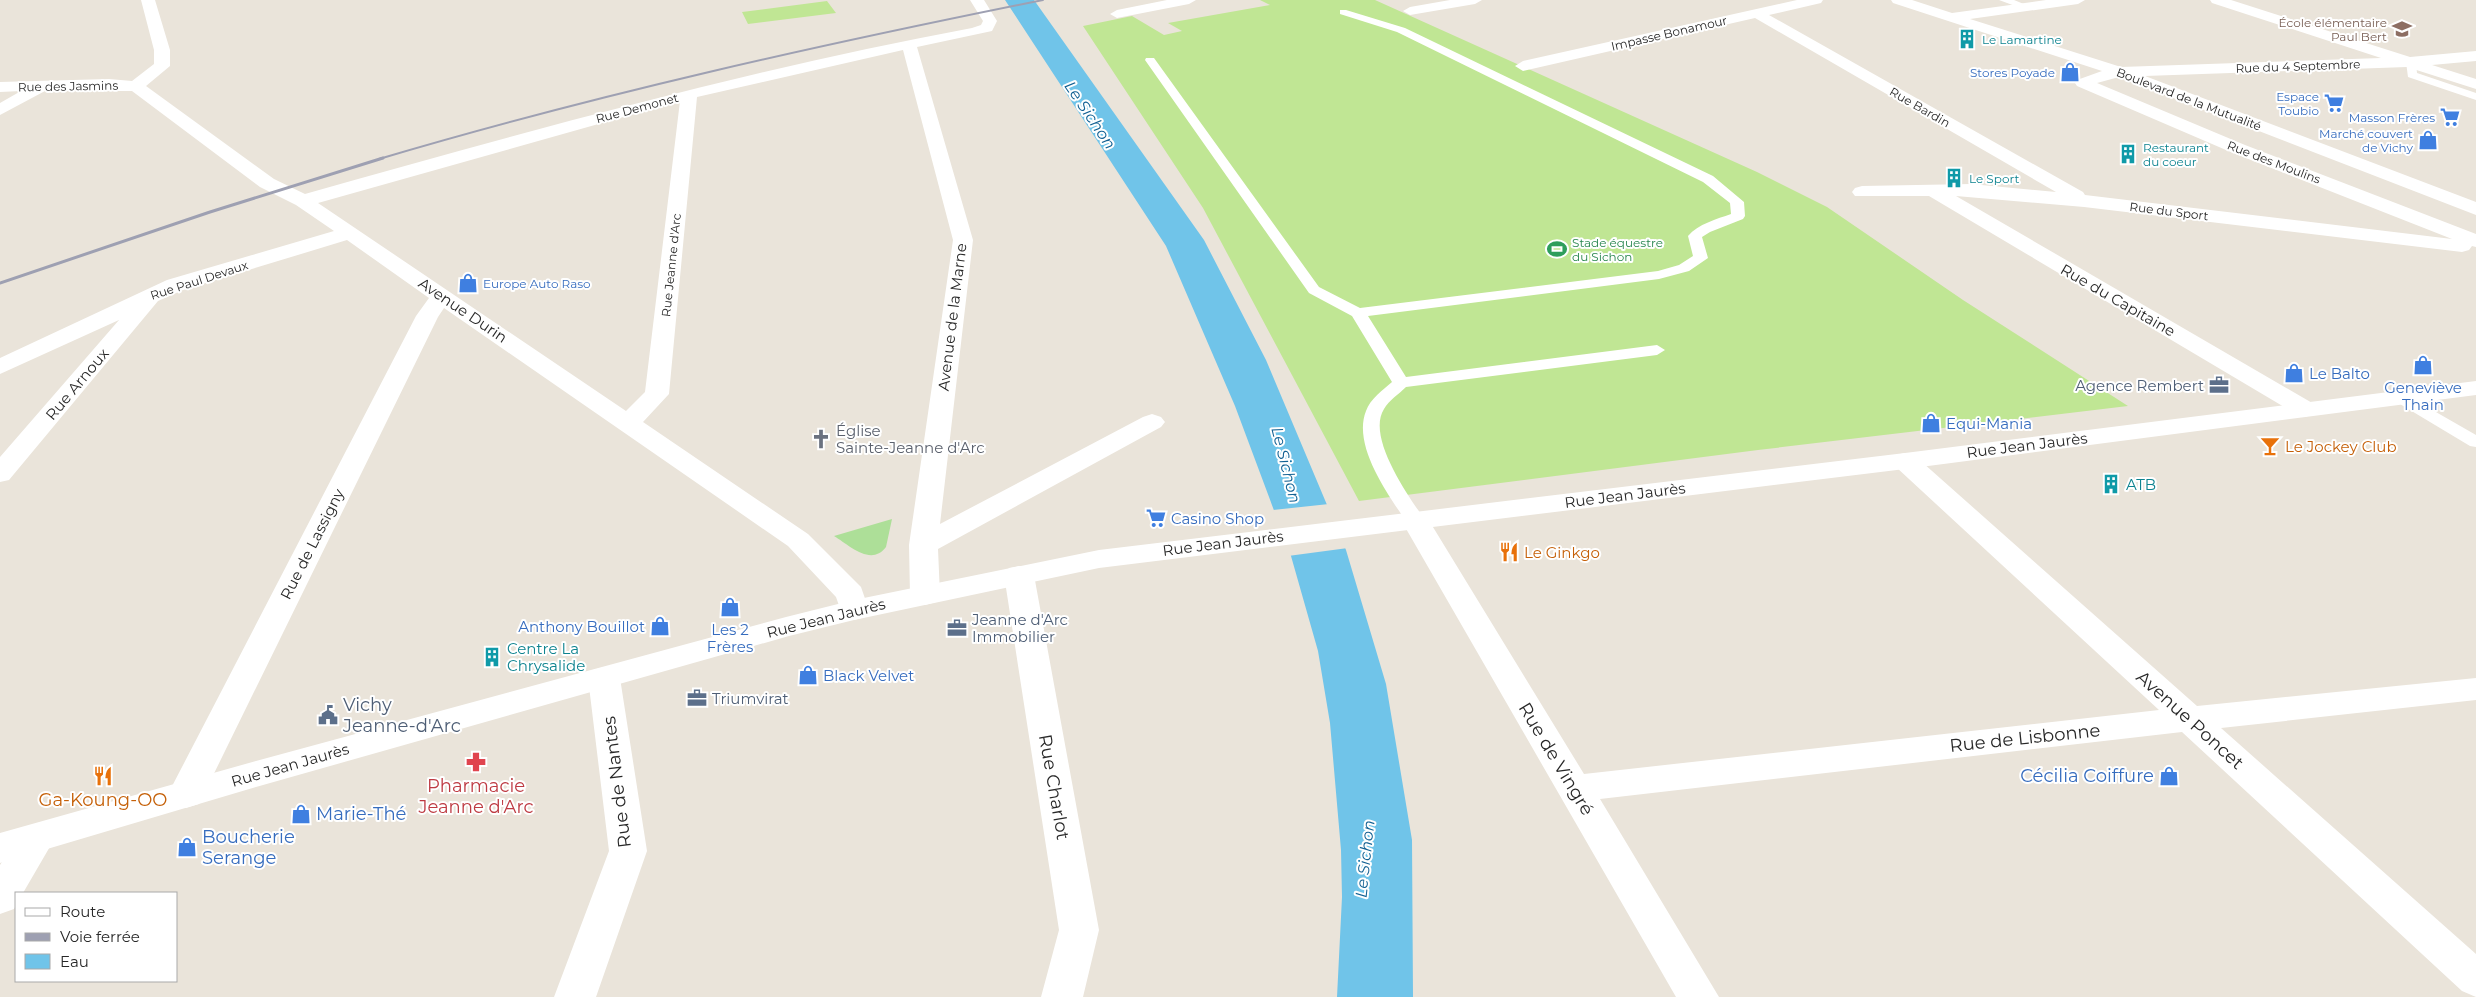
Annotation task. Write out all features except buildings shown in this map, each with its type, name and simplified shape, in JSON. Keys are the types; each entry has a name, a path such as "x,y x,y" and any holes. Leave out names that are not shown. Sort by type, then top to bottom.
{"street":[{"path":"136,86 162,66 162,50 148,0"},
{"name":"Rue Demonet","path":"303,202 425,165 689,94 779,72 909,44 976,32 987,28 990,21 977,0"},
{"path":"1117,14 1189,0"},
{"path":"1410,12 1475,0"},
{"name":"Impasse Bonamour","path":"1515,68 1816,0"},
{"name":"Boulevard de la Mutualité","path":"1898,0 2120,72 2476,209"},
{"path":"1951,17 2078,0"},
{"path":"2217,0 2476,84"},
{"name":"Rue Bardin","path":"1756,13 2084,201"},
{"name":"Avenue de la Marne","path":"909,44 963,240 923,545 925,595"},
{"name":"Rue du 4 Septembre","path":"2120,72 2411,62 2476,56"},
{"name":"Rue des Moulins","path":"2120,72 2083,83 2239,149 2476,241"},
{"name":"Rue des Jasmins","path":"0,87 109,84 136,86"},
{"path":"0,110 43,86"},
{"name":"Avenue Durin","path":"136,86 267,183 303,202 350,233 798,540 850,594 854,610"},
{"name":"Rue Jeanne d'Arc","path":"628,423 657,394 689,94"},
{"name":"Rue du Capitaine","path":"1932,190 2305,409"},
{"name":"Rue du Sport","path":"1862,192 1971,190 2084,201 2476,247"},
{"name":"Rue Paul Devaux","path":"0,367 153,294 350,233"},
{"name":"Rue Arnoux","path":"0,474 153,294"},
{"name":"Rue de Lassigny","path":"186,794 427,316 442,296"},
{"name":"Rue Jean Jaurès","path":"0,848 186,794 854,610 1099,559 2476,388"},
{"path":"923,545 1152,422"},
{"name":"Avenue Poncet","path":"1905,460 2476,979"},
{"name":"Rue de Vingré","path":"1415,520 1698,997"},
{"name":"Rue Charlot","path":"1019,575 1079,930 1062,997"},
{"name":"Rue de Nantes","path":"575,997 628,851 604,678"},
{"name":"Rue de Lisbonne","path":"1574,788 2476,689"},
{"path":"0,898 37,838"}],"lane":[{"path":"2004,0 2026,7"},
{"path":"1343,12 1401,30 1708,180 1737,202 1738,216 1705,229 1695,236 1701,258 1684,268 1659,275 1358,313"},
{"path":"1150,60 1314,290 1358,313 1401,383"},
{"path":"2411,62 2412,75 2476,97"},
{"path":"1491,74 1515,68"},
{"path":"1415,520 1394,490 1371,439 1375,410 1401,383 1657,350"},
{"path":"2401,397 2476,442"}],"green space":[{"name":"Stade équestre du Sichon","path":"1260,0 1375,0 1757,172 1827,207 1963,300 2128,406 1758,450 1359,501 1203,208 1083,26 1132,16 1164,35 1182,31 1168,23 1270,5"},
{"path":"827,1 836,13 748,24 742,12"},
{"path":"892,519 886,547 880,553 874,555 867,555 853,549 834,536"}],"water":[{"name":"Le Sichon","path":"1005,0 1034,0 1204,240 1266,360 1346,550 1386,684 1412,840 1413,997 1337,997 1342,897 1341,850 1330,723 1318,651 1291,556 1235,406 1166,246"}],"pier":[{"path":"1329,504 1348,548 1288,556 1273,510"}],"railway":[{"path":"379,159 544,113 709,72 1043,0"},
{"path":"0,283 210,212 383,158"}],"place":[{"name":"École élémentaire Paul Bert","path":"2402,29"},
{"name":"Le Lamartine","path":"1967,39"},
{"name":"Stores Poyade","path":"2070,72"},
{"name":"Espace Toubio","path":"2334,103"},
{"name":"Masson Frères","path":"2450,117"},
{"name":"Marché couvert de Vichy","path":"2428,140"},
{"name":"Restaurant du coeur","path":"2128,154"},
{"name":"Le Sport","path":"1954,178"},
{"name":"Stade équestre du Sichon","path":"1557,249"},
{"name":"Europe Auto Raso","path":"468,283"},
{"name":"Geneviève Thain","path":"2423,365"},
{"name":"Le Balto","path":"2294,373"},
{"name":"Agence Rembert","path":"2219,385"},
{"name":"Equi-Mania","path":"1931,423"},
{"name":"Église Sainte-Jeanne d'Arc","path":"821,439"},
{"name":"Le Jockey Club","path":"2270,446"},
{"name":"ATB","path":"2111,484"},
{"name":"Casino Shop","path":"1156,518"},
{"name":"Le Ginkgo","path":"1509,552"},
{"name":"Les 2 Frères","path":"730,607"},
{"name":"Anthony Bouillot","path":"660,626"},
{"name":"Jeanne d'Arc Immobilier","path":"957,628"},
{"name":"Centre La Chrysalide","path":"492,657"},
{"name":"Black Velvet","path":"808,675"},
{"name":"Triumvirat","path":"697,698"},
{"name":"Vichy Jeanne-d'Arc","path":"328,715"},
{"name":"Pharmacie Jeanne d'Arc","path":"476,762"},
{"name":"Ga-Koung-OO","path":"103,776"},
{"name":"Cécilia Coiffure","path":"2169,776"},
{"name":"Marie-Thé","path":"301,814"},
{"name":"Boucherie Serange","path":"187,847"}]}
